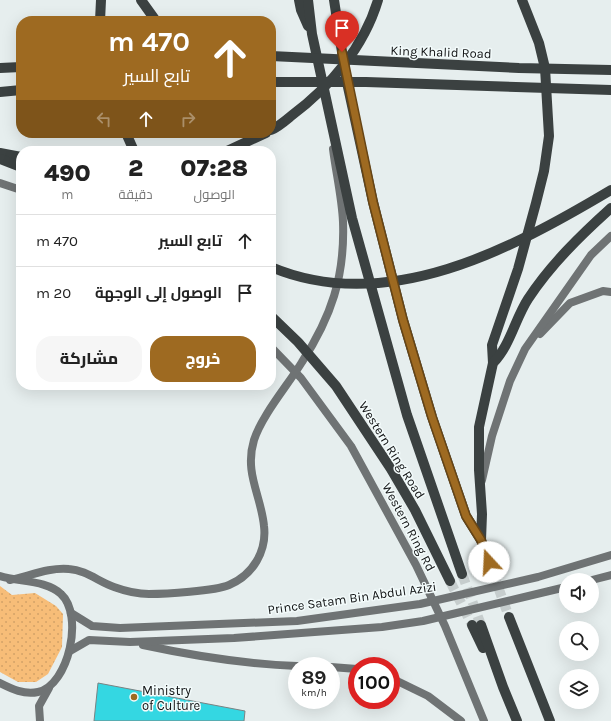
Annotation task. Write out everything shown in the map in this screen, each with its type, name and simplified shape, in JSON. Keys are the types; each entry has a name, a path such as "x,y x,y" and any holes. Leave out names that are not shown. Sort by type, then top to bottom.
{"highway":[{"path":"100,16 101,0"},
{"path":"141,0 152,16"},
{"path":"299,0 300,10 312,34"},
{"path":"308,0 312,34"},
{"path":"334,0 346,78 373,202 403,320 432,417 466,516 481,540 493,573"},
{"path":"276,127 300,110 336,74 361,41 378,0"},
{"path":"481,540 482,514 479,427 493,363 492,345 518,269 544,172 549,136 545,68 539,43 522,0"},
{"name":"Western Ring Road","path":"312,34 352,218 407,416 462,574"},
{"name":"King Khalid Road","path":"276,56 362,62 611,70"},
{"path":"0,68 16,67"},
{"path":"276,82 366,82 611,90"},
{"path":"0,92 16,90"},
{"path":"238,146 255,138"},
{"path":"0,153 16,156"},
{"path":"0,159 16,165"},
{"path":"276,269 311,280 345,283 382,283 414,278 473,260 512,244 611,190"},
{"path":"493,363 501,356 515,322 539,283 586,231 611,208"},
{"name":"Western Ring Road","path":"276,321 298,342 336,386 415,510 450,581"},
{"path":"509,617 550,721"},
{"path":"476,625 517,721"}],"street":[{"path":"10,580 55,569 70,569 87,574 113,587 130,592 149,594 228,586 241,579 253,568 264,545 264,526 253,484 250,461 254,440 262,422 319,335 331,307 341,261 343,222 326,99"},
{"path":"0,183 16,188"},
{"path":"480,488 492,436 510,381 525,349 591,255 611,236"},
{"path":"525,349 570,303 603,291 611,292"},
{"name":"Western Ring Rd","path":"276,352 301,378 351,446 416,566 445,626 484,721"},
{"name":"Prince Satam Bin Abdul Azizi","path":"71,613 92,626 120,628 297,621 420,604 538,577 611,554"},
{"path":"0,576 10,580 42,584 62,594 71,613 70,651 63,668 39,706 40,721"},
{"path":"599,578 609,576"},
{"name":"Prince Satam Bin Abdul Azizi","path":"70,651 89,640 130,642 234,638 358,629 423,621 559,590"},
{"path":"130,642 200,658 266,665 288,666"},
{"path":"400,682 428,696 461,721"},
{"path":"0,683 18,691 27,693 38,692 49,688"}],"shaded area":[{"path":"0,586 12,595 35,593 56,606 63,614 62,647 48,674 36,682 18,682 0,672"}],"building":[{"name":"Ministry of Culture","path":"98,683 245,711 244,721 94,721"}],"tunnel":[{"path":"493,573 509,617"},
{"path":"462,574 481,625"},
{"path":"450,581 472,625"}],"place":[{"name":"Ministry of Culture","path":"134,697"}],"route":[{"path":"342,52 346,78 373,202 403,320 432,417 466,516 481,540 489,562"}]}
